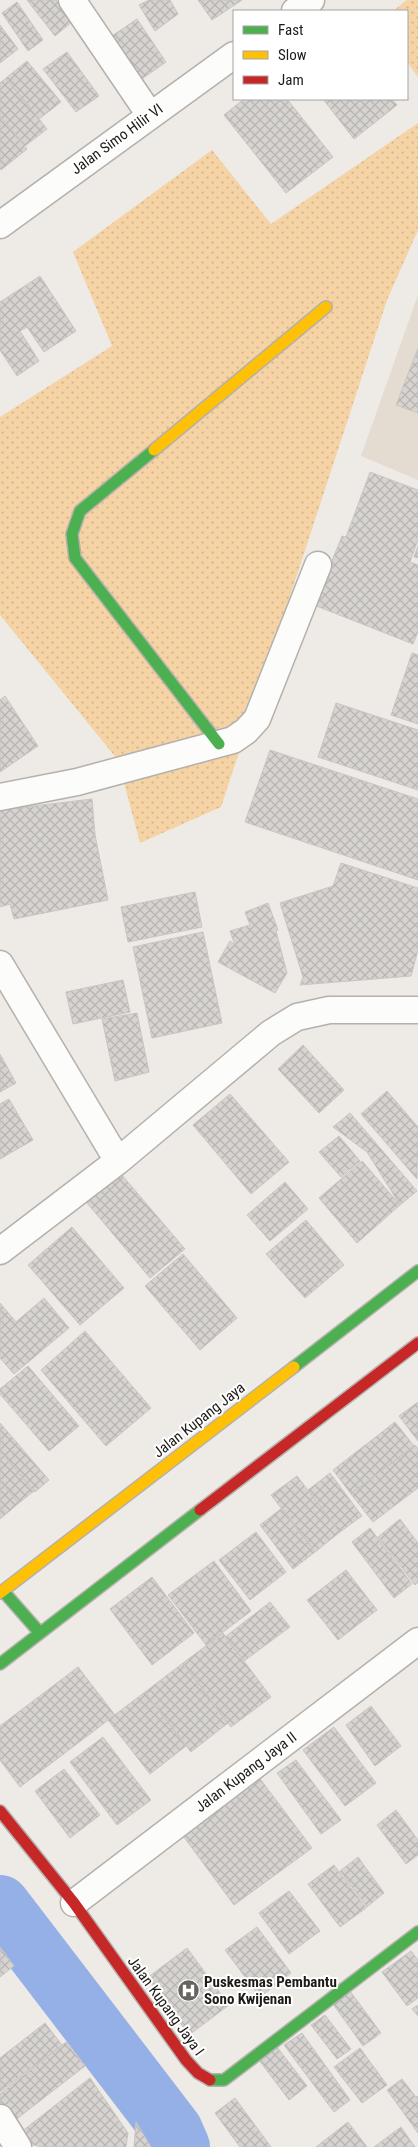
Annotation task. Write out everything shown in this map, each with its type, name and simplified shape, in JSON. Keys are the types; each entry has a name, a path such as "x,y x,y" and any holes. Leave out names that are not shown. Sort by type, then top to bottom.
{"street":[{"path":"72,0 150,115"},
{"path":"297,10 311,0"},
{"name":"Jalan Simo Hilir VI","path":"0,225 233,56"},
{"path":"218,744 75,558 72,534 80,512 326,306"},
{"path":"0,797 78,782 234,740 246,732 257,719 318,565"},
{"path":"0,964 118,1161"},
{"path":"0,1251 118,1161 270,1033 297,1018 329,1010 418,1010"},
{"name":"Jalan Kupang Jaya","path":"2,1592 418,1271"},
{"path":"0,1664 418,1343"},
{"path":"2,1592 40,1633"},
{"name":"Jalan Kupang Jaya II","path":"74,1903 418,1641"},
{"name":"Jalan Kupang Jaya I","path":"0,1811 74,1903 186,2060 197,2073 211,2081 224,2080 418,1932"},
{"path":"0,2118 18,2147"}],"shaded area":[{"path":"407,0 418,0 418,77 408,63 408,10 394,10"},
{"path":"418,123 418,230 387,300 221,807 140,843 118,760 0,615 0,417 112,346 73,252 212,150 271,224"},
{"path":"418,295 418,480 361,456"}],"building":[{"path":"27,0 56,0 73,21 55,36"},
{"path":"149,0 170,0 178,14 155,31 139,5"},
{"path":"198,0 242,0 212,20"},
{"path":"17,2 43,40 28,51 2,13"},
{"path":"137,19 166,62 139,81 109,38"},
{"path":"0,25 18,49 0,63"},
{"path":"67,52 99,96 76,112 43,69"},
{"path":"27,61 61,102 39,119 6,78"},
{"path":"6,78 47,129 25,146 0,116 0,83"},
{"path":"243,100 288,100 333,157 286,193 224,115"},
{"path":"324,100 393,100 397,105 354,139"},
{"path":"0,116 27,149 1,170 0,168"},
{"path":"40,276 76,331 44,352 27,327 20,331 39,361 17,376 0,350 0,302"},
{"path":"418,348 418,413 396,405"},
{"path":"370,472 418,490 418,540 410,562 418,565 418,632 413,644 314,605 342,536 346,537"},
{"path":"418,546 418,558 414,557"},
{"path":"412,653 418,655 418,724 391,715"},
{"path":"5,696 38,746 0,772 0,700"},
{"path":"336,703 418,730 418,790 318,757"},
{"path":"270,750 418,799 418,880 245,822"},
{"path":"92,799 95,835 108,900 14,919 10,904 0,907 0,810"},
{"path":"341,863 418,888 418,950 411,976 300,985 303,977 280,903 333,886"},
{"path":"195,892 202,927 128,942 121,907"},
{"path":"268,903 278,930 276,931 287,973 275,993 218,962 230,941 235,945 230,931 250,925 245,912"},
{"path":"203,932 222,1023 152,1038 133,947"},
{"path":"123,980 130,1012 73,1024 66,992"},
{"path":"137,1013 149,1072 115,1081 102,1019"},
{"path":"303,1045 344,1090 319,1113 278,1069"},
{"path":"0,1054 16,1083 0,1092"},
{"path":"387,1091 418,1127 417,1179 361,1114"},
{"path":"230,1094 289,1162 251,1194 193,1125"},
{"path":"9,1099 33,1140 0,1159 0,1104"},
{"path":"350,1113 417,1191 400,1205 367,1152 333,1127"},
{"path":"339,1136 360,1161 341,1177 319,1152"},
{"path":"362,1161 400,1205 357,1243 319,1198"},
{"path":"121,1174 185,1249 150,1278 87,1203"},
{"path":"285,1182 308,1209 270,1241 247,1215"},
{"path":"306,1220 344,1265 305,1298 266,1254"},
{"path":"72,1227 124,1288 80,1325 28,1265"},
{"path":"183,1254 237,1318 200,1350 145,1286"},
{"path":"44,1298 69,1328 14,1374 0,1358 0,1303 16,1322"},
{"path":"85,1331 151,1408 106,1446 41,1370"},
{"path":"28,1366 79,1426 49,1451 0,1394 0,1389"},
{"path":"418,1402 418,1441 399,1416"},
{"path":"395,1422 414,1446 351,1494 333,1470"},
{"path":"0,1423 49,1480 35,1492 0,1451"},
{"path":"415,1445 418,1449 418,1488 373,1522 351,1494"},
{"path":"0,1451 34,1491 19,1503 0,1481"},
{"path":"330,1473 362,1516 340,1532 308,1490"},
{"path":"297,1476 340,1532 315,1552 271,1495"},
{"path":"0,1481 19,1503 6,1514 0,1507"},
{"path":"0,1507 6,1514 0,1519"},
{"path":"282,1508 315,1552 293,1569 260,1525"},
{"path":"400,1519 418,1543 418,1582 415,1585 378,1537"},
{"path":"370,1528 412,1584 394,1598 352,1542"},
{"path":"256,1532 286,1572 250,1600 219,1560"},
{"path":"214,1561 251,1611 206,1645 168,1595"},
{"path":"346,1570 377,1610 338,1640 307,1600"},
{"path":"152,1577 194,1633 152,1665 110,1609"},
{"path":"270,1602 290,1627 244,1661 225,1637"},
{"path":"223,1633 271,1697 231,1727 183,1663"},
{"path":"183,1663 228,1723 191,1752 145,1692"},
{"path":"78,1667 115,1715 20,1787 0,1760 0,1726"},
{"path":"145,1692 186,1746 150,1774 108,1720"},
{"path":"371,1706 401,1746 375,1766 346,1725"},
{"path":"334,1727 376,1783 345,1806 303,1750"},
{"path":"103,1737 151,1800 117,1825 70,1762"},
{"path":"296,1760 341,1820 321,1834 277,1773"},
{"path":"64,1769 100,1815 70,1838 35,1791"},
{"path":"258,1776 312,1848 234,1905 181,1833"},
{"path":"396,1810 418,1840 418,1855 406,1864 377,1825"},
{"path":"358,1857 384,1893 367,1907 340,1871"},
{"path":"334,1865 366,1908 340,1927 308,1884"},
{"path":"289,1891 320,1931 289,1954 259,1913"},
{"path":"257,1927 291,1973 260,1997 225,1950"},
{"path":"0,1947 14,1966 0,1977"},
{"name":"Puskesmas Pembantu Sono Kwijenan","path":"187,1948 229,2005 189,2035 147,1978"},
{"path":"411,1951 418,1960 418,1998 407,2006 382,1972"},
{"path":"350,1991 381,2033 363,2046 333,2004"},
{"path":"418,2005 418,2016 412,2009"},
{"path":"325,2015 351,2049 337,2059 311,2025"},
{"path":"45,2023 62,2045 0,2092 0,2058"},
{"path":"302,2033 350,2100 334,2112 284,2045"},
{"path":"66,2042 85,2066 14,2121 0,2103 0,2094"},
{"path":"277,2047 307,2086 289,2100 259,2060"},
{"path":"360,2048 387,2085 362,2103 334,2067"},
{"path":"90,2078 128,2133 126,2147 42,2147 26,2143 16,2136"},
{"path":"402,2079 416,2097 418,2096 418,2133 387,2090"},
{"path":"235,2098 271,2147 240,2147 215,2113"},
{"path":"136,2122 151,2147 134,2147"},
{"path":"348,2122 367,2147 316,2147"},
{"path":"401,2127 415,2147 374,2147"}],"waterway":[{"path":"0,1905 173,2131 180,2147"}],"traffic: fast":[{"path":"154,450 80,511 72,534 75,558 219,744"},
{"path":"294,1367 418,1271"},
{"path":"0,1664 200,1510"},
{"path":"3,1591 40,1633"},
{"path":"210,2080 224,2080 418,1932"}],"traffic: slow":[{"path":"154,450 326,307"},
{"path":"0,1593 294,1367"}],"traffic: jam":[{"path":"200,1510 418,1343"},
{"path":"0,1811 74,1903 186,2060 198,2073 210,2080"}],"place":[{"name":"Puskesmas Pembantu Sono Kwijenan","path":"188,1991"}]}
